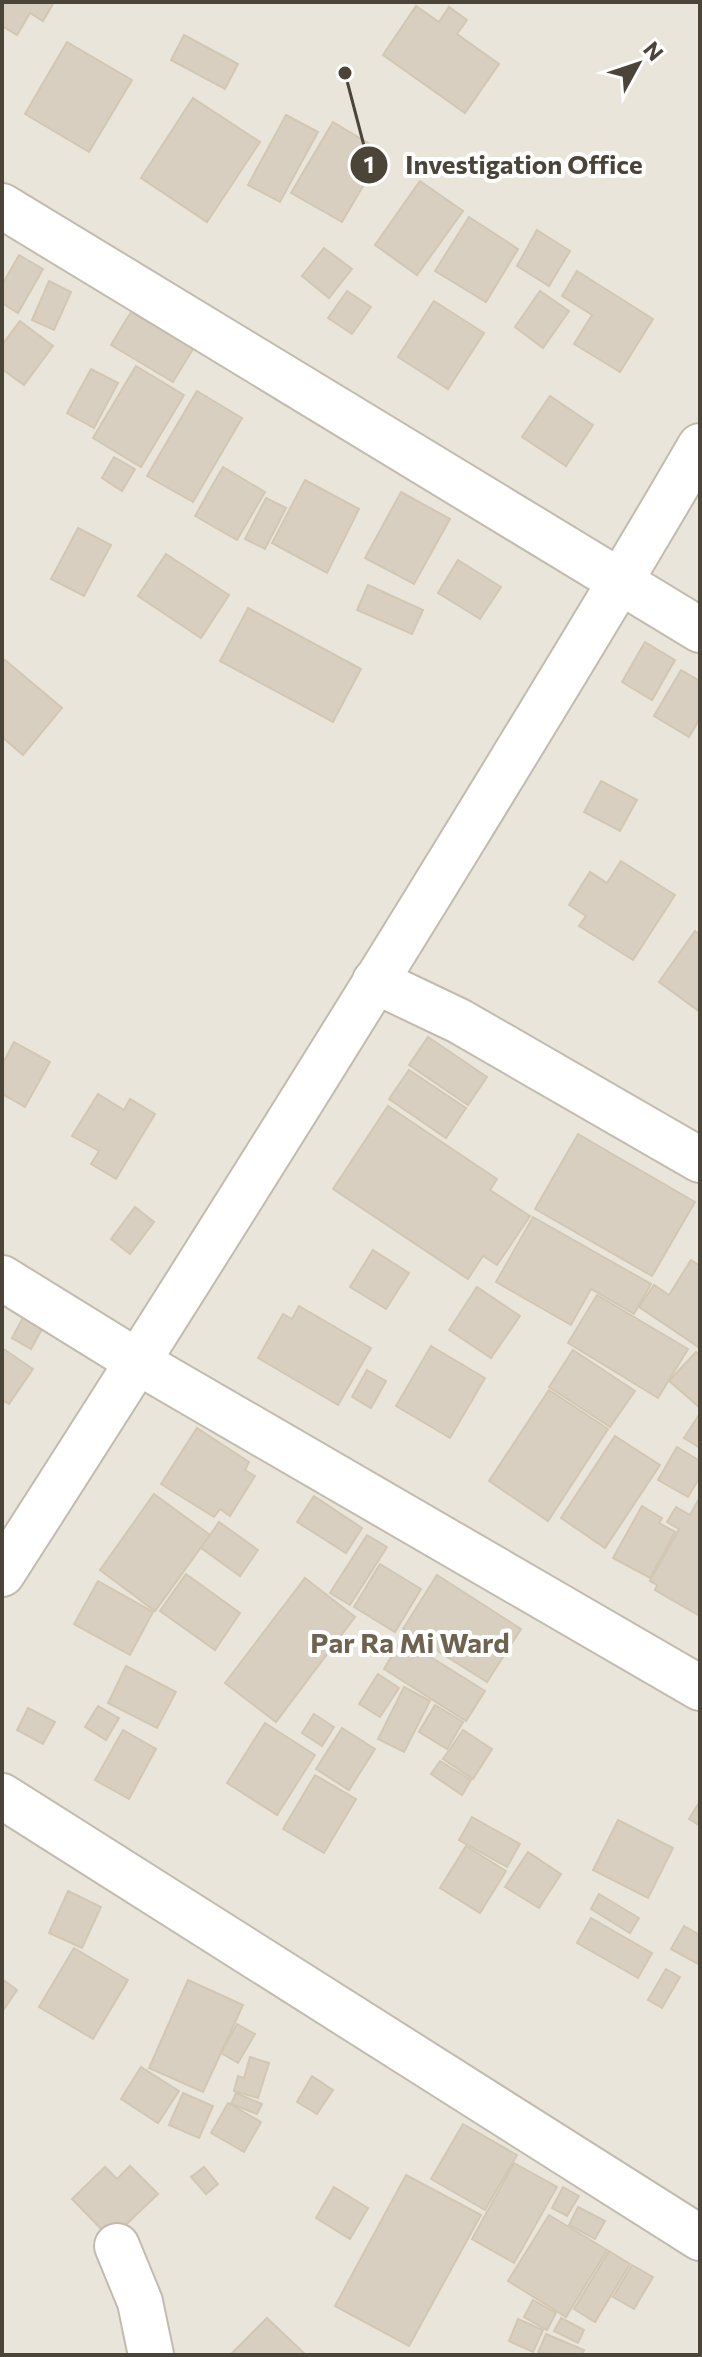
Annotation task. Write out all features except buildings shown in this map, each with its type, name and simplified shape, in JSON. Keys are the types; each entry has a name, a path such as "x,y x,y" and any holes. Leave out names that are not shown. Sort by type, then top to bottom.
{"street":[{"path":"2,206 700,630"},
{"path":"2,1574 375,981 621,583 700,446"},
{"path":"375,981 459,1021 700,1160"},
{"path":"2,1278 138,1362 700,1688"},
{"path":"2,1796 700,2238"},
{"path":"117,2246 140,2302 151,2355"}],"shaded area":[{"path":"2,2 700,2 700,2355 2,2355"}],"place":[{"name":"Investigation Office","path":"345,73"}],"district":[{"name":"Par Ra Mi Ward","path":"410,1643"}]}
